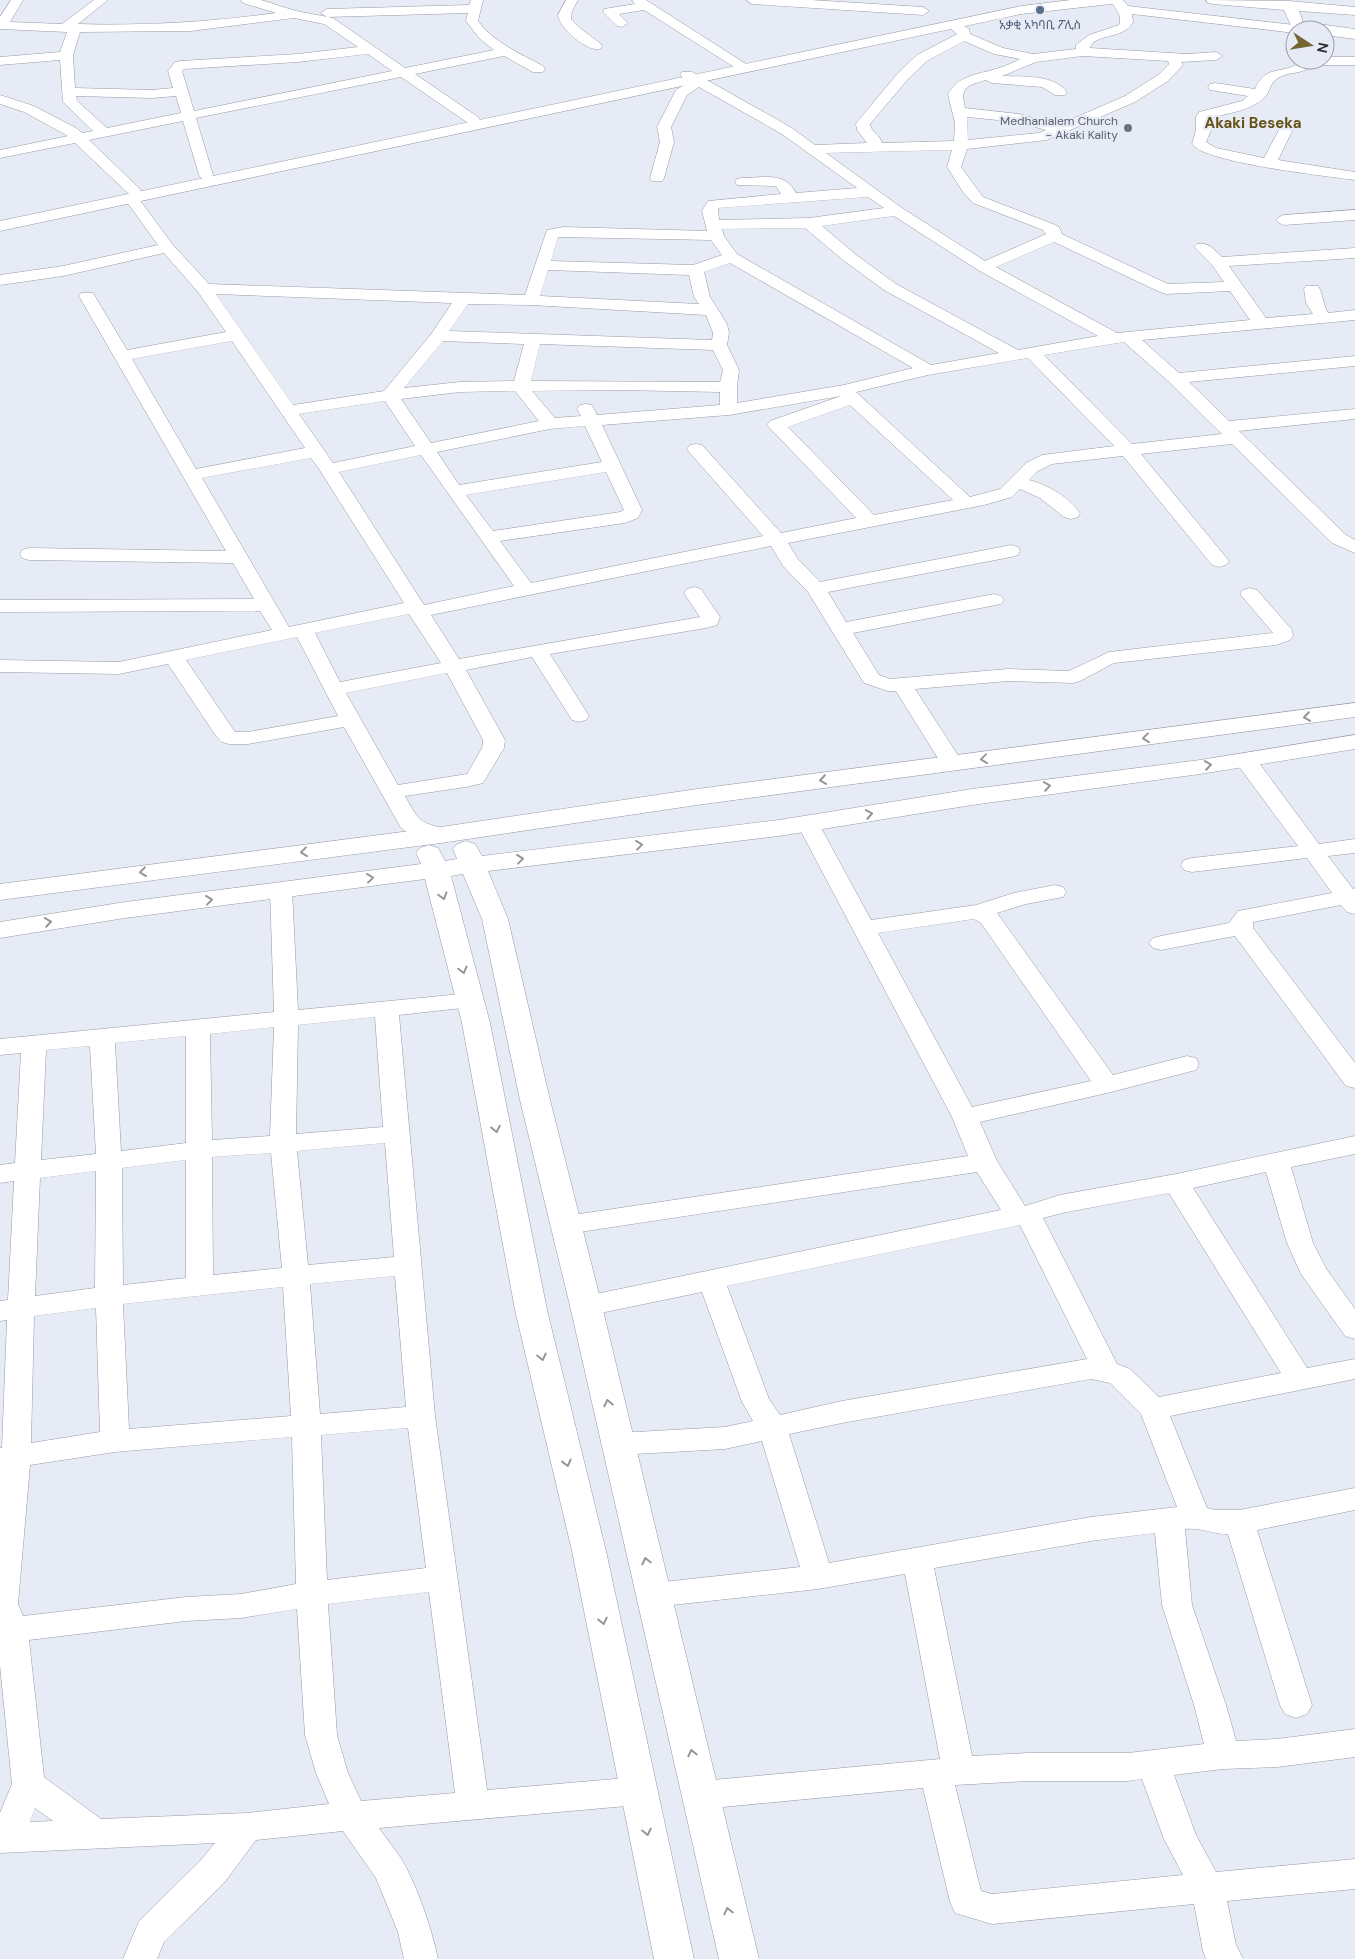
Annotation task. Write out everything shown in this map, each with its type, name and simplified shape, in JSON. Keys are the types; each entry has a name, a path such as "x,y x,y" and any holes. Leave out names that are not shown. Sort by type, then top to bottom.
{"main road":[{"path":"0,220 694,78 739,64 952,28 1010,7 1063,0"},
{"path":"0,226 206,175 473,120 952,28 1021,10 1111,0"},
{"path":"1213,0 1355,11"},
{"path":"1270,0 1355,7"},
{"path":"1289,5 1295,20"},
{"path":"1335,32 1355,34"},
{"path":"0,892 441,835 697,797 1355,710"},
{"path":"0,930 125,910 808,824 1056,784 1245,760 1355,742"},
{"path":"441,835 472,865 495,919 534,1100 586,1306 702,1794 738,1959"},
{"path":"441,835 436,870 471,1000 531,1310 588,1551 674,1959"}],"street":[{"path":"0,25 17,0"},
{"path":"102,0 70,28 66,55 68,92 73,106 104,133"},
{"path":"247,0 294,14"},
{"path":"572,0 564,15 565,19 569,26 595,46"},
{"path":"752,0 924,11"},
{"path":"908,0 952,28 999,51 1032,58 1082,52 1173,57 1216,56"},
{"path":"622,23 609,12 641,3 739,64"},
{"path":"0,25 70,28 192,27 328,11 383,10 476,4 473,24 487,38 538,69"},
{"path":"1082,52 1083,45 1090,38 1113,32 1125,26 1127,23 1120,4 1285,26"},
{"path":"328,11 369,50 405,72 473,120"},
{"path":"875,147 874,140 863,127 866,119 903,76 952,28"},
{"path":"1336,47 1355,51"},
{"path":"206,175 186,115 175,72 185,59 298,58 369,50"},
{"path":"0,154 186,115 508,52"},
{"path":"0,61 66,55"},
{"path":"813,149 939,147 1029,139 1060,130 1130,99 1163,78 1176,65 1173,57"},
{"path":"1032,58 1008,70 969,80 957,90 955,100 962,123 961,145 954,170 973,195 985,203 1021,215 1048,227 1054,230 1054,236"},
{"path":"1335,61 1355,61"},
{"path":"1292,70 1276,73 1265,81 1260,94 1254,100 1202,117 1204,129 1198,140 1199,144 1212,151 1269,163 1355,176"},
{"path":"657,178 667,142 664,127 681,93 689,87 694,78 787,131 897,211 984,267 1121,337 1175,378 1339,539 1355,547"},
{"path":"977,78 1045,83 1060,92"},
{"path":"960,112 981,101 996,80"},
{"path":"1215,87 1260,94"},
{"path":"68,92 152,94 180,92"},
{"path":"0,99 29,109 71,131 133,194 168,248 204,290 237,335 314,452 328,469 453,665 490,730 494,740 493,748 475,778 391,792"},
{"path":"981,101 1019,118 1060,130"},
{"path":"1269,163 1286,130"},
{"path":"742,182 779,182 785,186 791,198"},
{"path":"870,192 713,204 709,212 715,230 731,257 928,370"},
{"path":"531,300 550,238 552,234 557,232 715,230 809,224 897,211"},
{"path":"1284,220 1355,215"},
{"path":"809,224 890,287 1013,354"},
{"path":"984,267 1054,236"},
{"path":"1054,236 1158,287 1176,289 1233,286"},
{"path":"1202,247 1218,262 1262,325"},
{"path":"0,280 63,271 168,248"},
{"path":"1218,262 1355,253"},
{"path":"543,265 695,270 731,257"},
{"path":"695,270 702,297 712,310 721,333 719,345 731,370 728,386 729,410"},
{"path":"1312,289 1314,303 1324,319"},
{"path":"204,290 531,300 712,310"},
{"path":"87,296 124,356 283,633"},
{"path":"390,395 438,336 463,299"},
{"path":"868,520 776,425 848,394 928,370 1013,354 1121,337 1324,319 1351,320"},
{"path":"124,356 237,335"},
{"path":"438,336 719,345"},
{"path":"520,387 526,371 532,340"},
{"path":"1031,352 1128,450 1219,560"},
{"path":"1175,378 1355,361"},
{"path":"288,412 390,395 460,387 576,387 618,377 728,386"},
{"path":"520,387 550,424"},
{"path":"488,536 625,517 631,514 633,510 576,387"},
{"path":"328,469 550,424 729,410 848,394"},
{"path":"848,394 965,502"},
{"path":"390,395 454,491 525,588"},
{"path":"3,671 119,668 303,629 777,540 1006,493 1032,467 1048,459 1128,450 1229,432 1355,414"},
{"path":"696,449 777,540 790,562 816,589 871,679 888,685 1008,675 1073,676 1109,658 1276,639 1283,636 1282,630 1250,594"},
{"path":"191,475 314,452"},
{"path":"454,491 611,466"},
{"path":"1018,483 1032,485 1044,490 1071,514"},
{"path":"816,589 1010,551"},
{"path":"29,554 238,556"},
{"path":"335,689 428,672 453,665 710,620 710,617 694,593"},
{"path":"841,630 994,600"},
{"path":"0,606 266,605"},
{"path":"303,629 350,720 409,823 415,828 441,835"},
{"path":"538,650 579,716"},
{"path":"174,657 223,732 229,738 248,738 350,720"},
{"path":"902,684 952,763"},
{"path":"1245,760 1352,899 1246,916 1241,921 1241,928 1355,1080"},
{"path":"808,824 965,1117 984,1162 1023,1215 1108,1371"},
{"path":"1192,865 1355,846"},
{"path":"281,890 286,1019 283,1142 296,1276 306,1426 312,1594 321,1735 332,1772 351,1816 390,1870 415,1932 421,1959"},
{"path":"864,928 978,912 1022,898 1055,892"},
{"path":"978,912 989,918 1107,1085"},
{"path":"1162,943 1241,928"},
{"path":"0,1047 471,1000"},
{"path":"386,1009 421,1416 473,1805"},
{"path":"198,1027 200,1286"},
{"path":"102,1038 109,1160 109,1296 115,1441"},
{"path":"34,1044 29,1171 11,1310 3,1604 28,1784 3,1838 247,1827 638,1791"},
{"path":"965,1117 1107,1085 1187,1064"},
{"path":"0,1174 199,1150 396,1134"},
{"path":"586,1306 1023,1215 1060,1204 1176,1183 1355,1146"},
{"path":"1276,1161 1300,1243 1314,1274 1355,1329"},
{"path":"566,1225 984,1162"},
{"path":"1176,1183 1300,1380"},
{"path":"11,1310 109,1296 407,1265"},
{"path":"712,1280 756,1402 773,1428 818,1577"},
{"path":"618,1444 724,1438 842,1412 1091,1369 1108,1371 1120,1376 1153,1409 1182,1517 1178,1605 1210,1705 1223,1756"},
{"path":"1153,1409 1355,1369"},
{"path":"8,1457 115,1441 421,1416"},
{"path":"654,1595 818,1577 1091,1529 1182,1517 1216,1522 1239,1522 1355,1499"},
{"path":"1239,1522 1296,1705"},
{"path":"917,1559 967,1902 992,1909 1208,1889 1255,1882 1355,1874"},
{"path":"6,1630 186,1609 241,1606 312,1594 443,1578"},
{"path":"702,1794 948,1772 1028,1767 1128,1767 1355,1744"},
{"path":"1153,1764 1181,1839 1208,1889 1220,1951 1226,1959"},
{"path":"28,1784 96,1834"},
{"path":"140,1959 151,1932 212,1872 247,1827"}],"place":[{"name":"አቃቂ አካባቢ ፖሊስ","path":"1040,10"},
{"name":"Medhanialem Church - Akaki Kality","path":"1128,128"}],"district":[{"name":"Akaki Beseka","path":"1253,123"}]}
